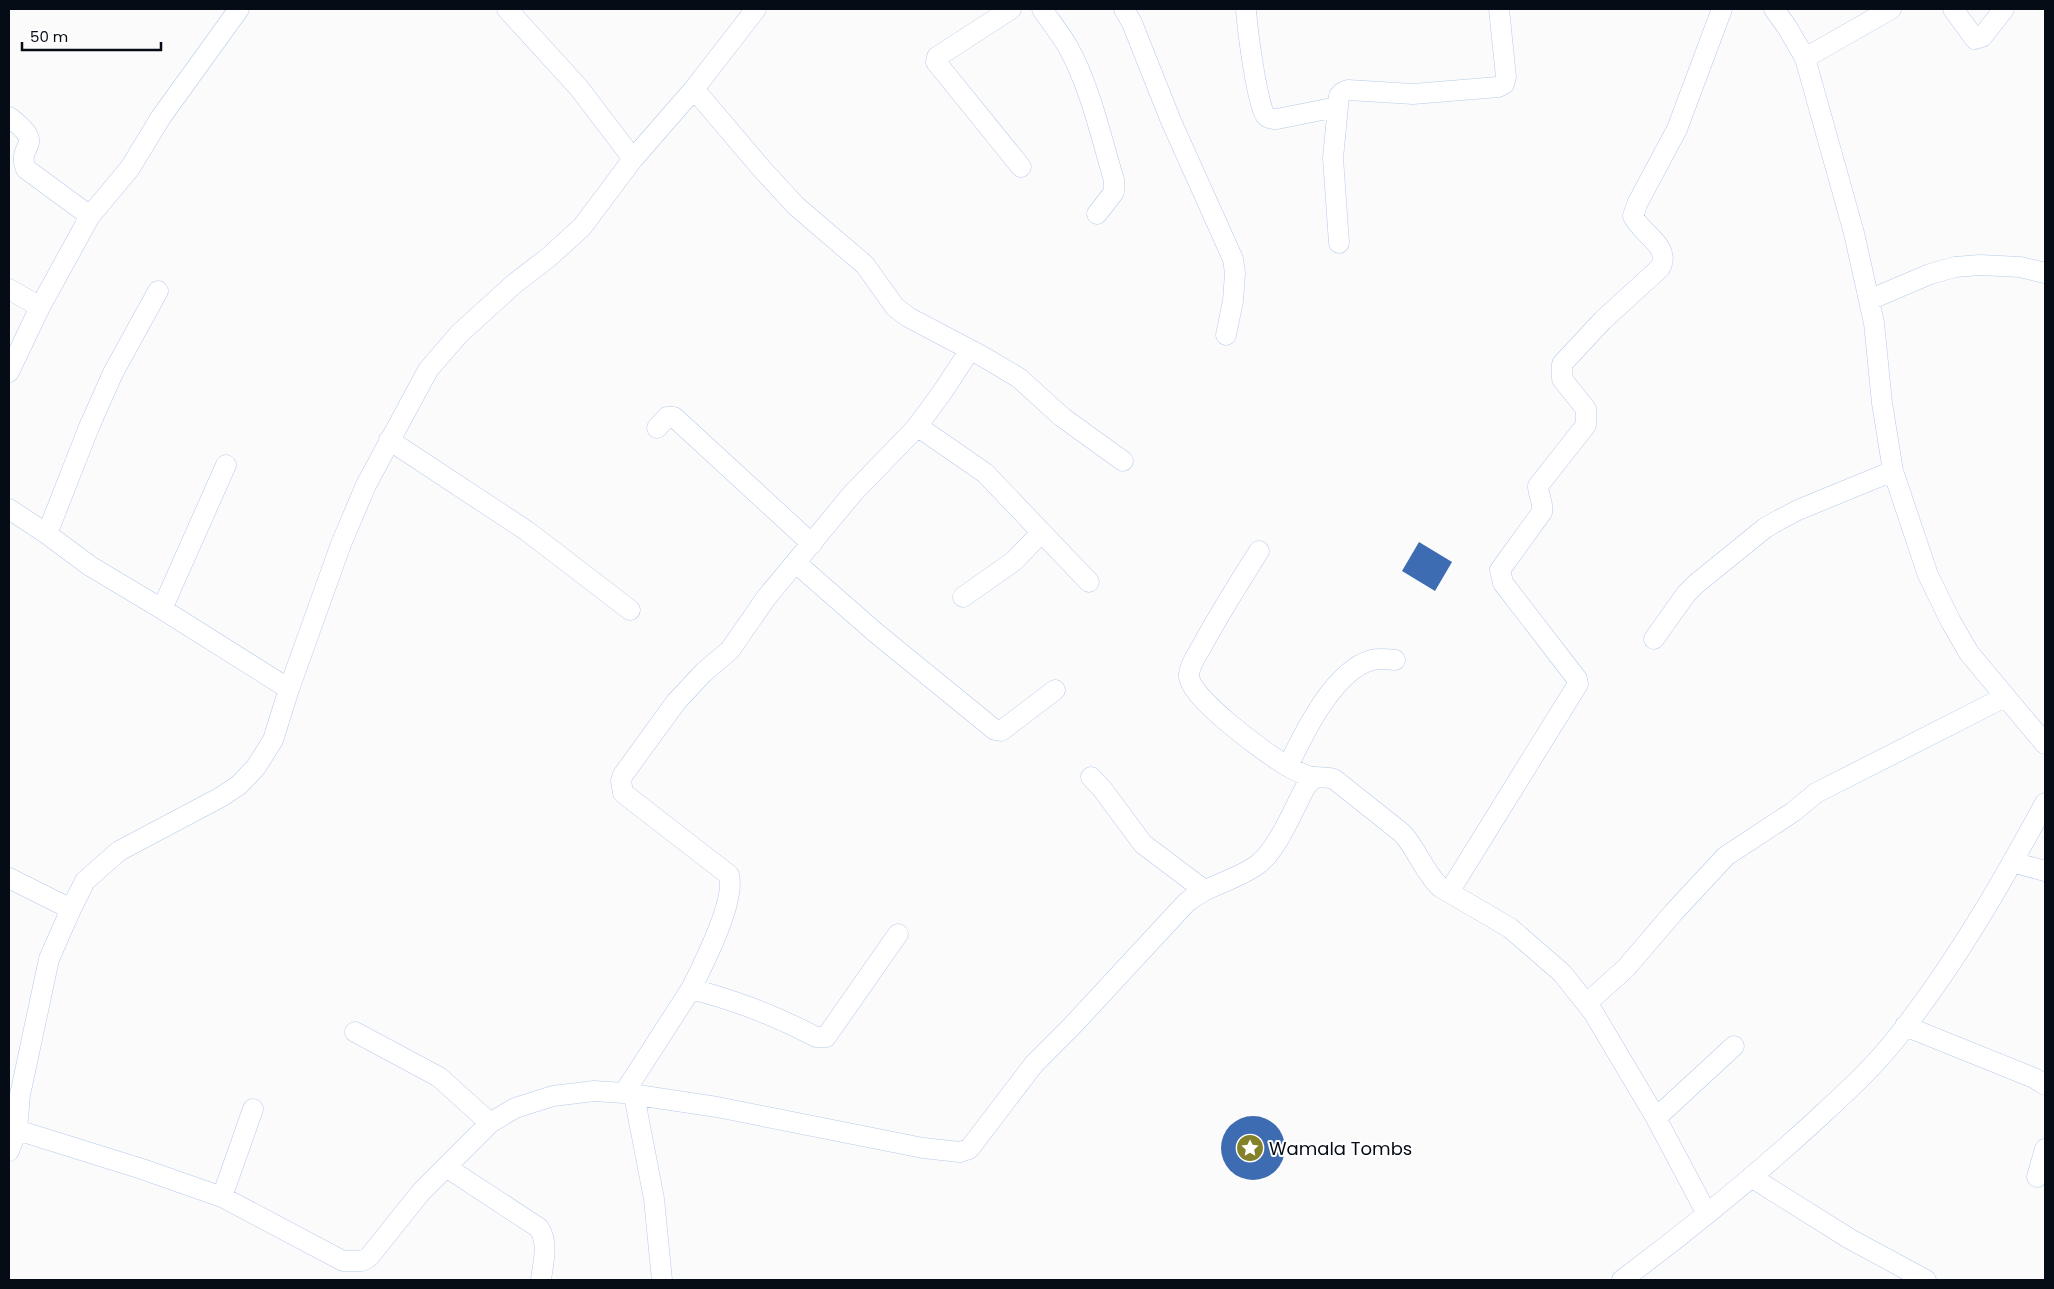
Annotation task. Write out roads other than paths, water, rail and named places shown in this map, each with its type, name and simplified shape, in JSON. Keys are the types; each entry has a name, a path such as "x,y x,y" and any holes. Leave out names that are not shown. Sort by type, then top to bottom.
{"street":[{"path":"10,365 90,216 130,168 161,116 239,9"},
{"path":"507,9 579,88 633,159"},
{"path":"9,1151 17,1130 14,1094 49,960 70,908 85,882 119,851 239,785 256,766 273,740 340,544 366,485 428,370 459,334 514,284 549,257 582,227 633,159 694,88 756,9"},
{"path":"1011,9 937,57 936,62 1021,168"},
{"path":"1042,9 1068,47 1093,110 1114,180 1114,192 1097,214"},
{"path":"1124,9 1132,24 1197,182 1233,259 1236,273 1233,302 1226,335"},
{"path":"1246,9 1255,73 1262,109 1266,116 1276,119 1338,107"},
{"path":"1339,243 1333,158 1339,96 1348,90 1413,94 1498,87 1504,84 1506,77 1499,9"},
{"path":"1449,892 1578,684 1577,679 1503,583 1500,570 1542,512 1543,506 1538,493 1538,486 1586,425 1586,409 1562,379 1562,364 1603,320 1660,268 1664,261 1662,250 1636,224 1633,216 1637,204 1677,129 1722,9"},
{"path":"1774,9 1805,58 1854,233 1874,322 1886,437 1893,471 1928,575 1951,622 1969,653 2045,744"},
{"path":"1805,58 1891,9"},
{"path":"1953,9 1975,39 1979,39 2004,9"},
{"path":"694,88 796,206 865,265 895,307 908,317 1019,378 1062,417 1123,461"},
{"path":"9,117 30,136 28,150 24,156 26,169 90,216"},
{"path":"1869,300 1930,274 1955,267 1980,265 2020,267 2045,273"},
{"path":"9,289 40,307"},
{"path":"47,534 89,426 113,373 158,291"},
{"path":"662,1280 654,1199 629,1094 691,989 718,930 731,886 729,875 628,797 621,788 621,781 654,730 676,702 704,672 730,650 766,598 853,493 917,426 942,394 970,350"},
{"path":"657,428 667,417 674,417 812,544"},
{"path":"917,426 985,473 1088,582"},
{"path":"389,440 527,531 630,610"},
{"path":"162,609 226,464"},
{"path":"1654,639 1686,594 1696,584 1765,528 1798,510 1893,471"},
{"path":"9,509 90,566 289,689"},
{"path":"963,597 1014,561 1042,532"},
{"path":"1259,551 1211,629 1188,675 1191,685 1228,723 1288,766 1314,778"},
{"path":"796,562 876,633 996,730 1001,731 1055,690"},
{"path":"1288,766 1310,720 1337,685 1358,666 1372,660 1395,660"},
{"path":"1586,1003 1626,968 1673,913 1726,856 1736,848 1793,812 1816,792 2005,698"},
{"path":"17,1130 142,1169 222,1197 343,1261 362,1261 377,1248 421,1192 490,1123 515,1108 553,1096 594,1091 629,1094 717,1107 923,1148 960,1152 969,1149 1034,1064 1072,1026 1186,902 1204,890 1258,865 1268,855 1306,786 1314,778 1324,776 1334,779 1402,833 1433,880 1449,892 1510,928 1562,973 1586,1003 1656,1118 1707,1214"},
{"path":"1091,777 1144,844 1204,890"},
{"path":"1622,1280 1680,1237 1752,1177 1866,1074 1906,1026 1941,978 2012,862 2045,803"},
{"path":"2012,862 2045,871"},
{"path":"9,878 70,908"},
{"path":"691,989 771,1014 816,1037 823,1038 826,1037 898,934"},
{"path":"1906,1026 2034,1078 2045,1085"},
{"path":"355,1032 439,1076 490,1123"},
{"path":"1656,1118 1734,1046"},
{"path":"222,1197 253,1109"},
{"path":"2036,1177 2045,1149"},
{"path":"446,1167 539,1228 544,1235 545,1243 541,1280"},
{"path":"1752,1177 1850,1239 1926,1280"}],"place":[{"name":"Wamala Tombs","path":"1250,1148"}]}
